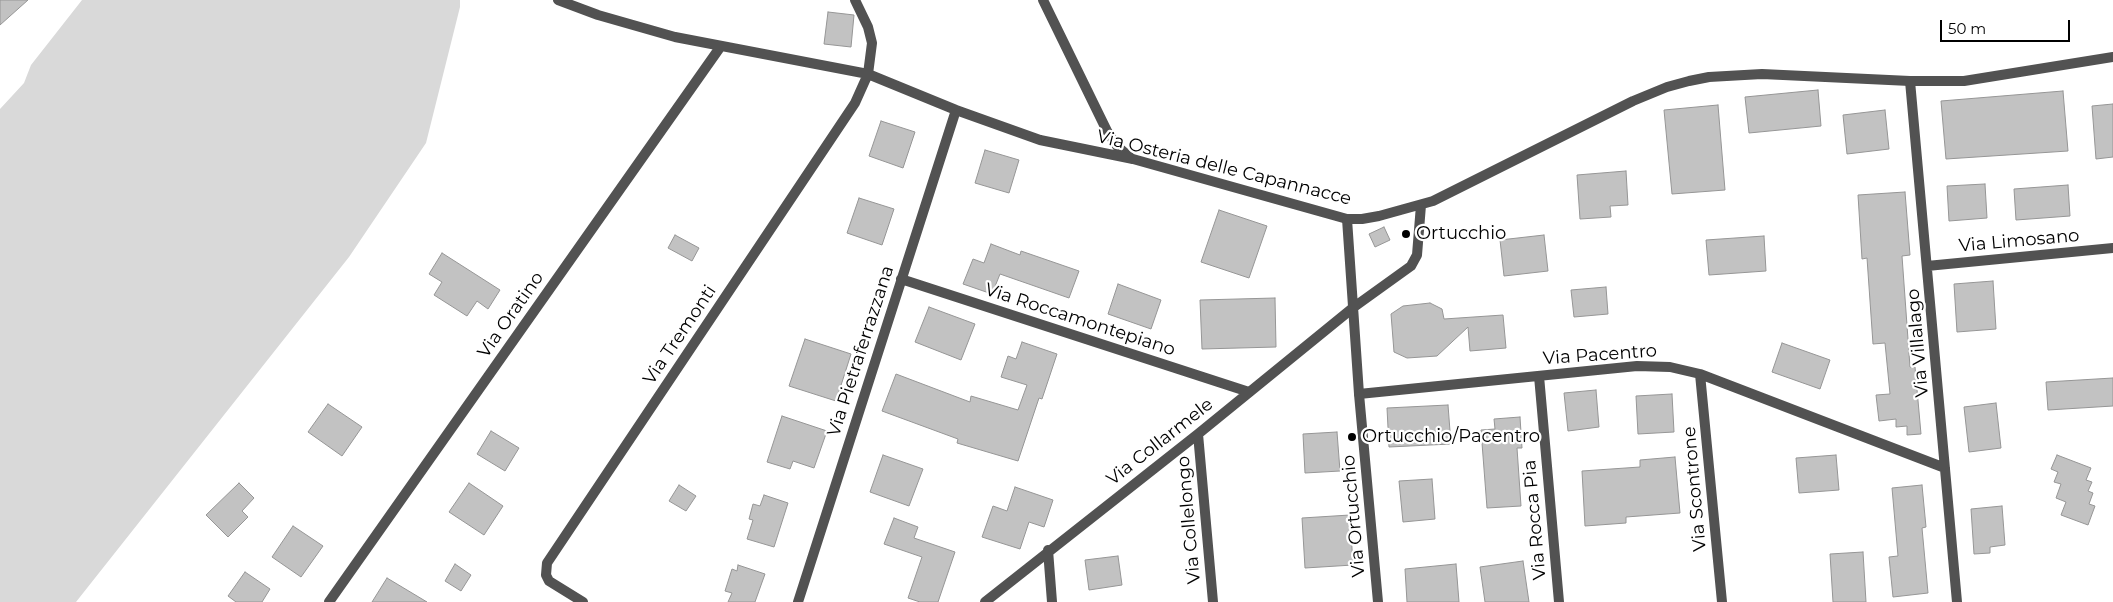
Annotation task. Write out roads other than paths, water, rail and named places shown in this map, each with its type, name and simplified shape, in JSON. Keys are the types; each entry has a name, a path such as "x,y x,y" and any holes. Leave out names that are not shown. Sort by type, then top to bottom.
{"street":[{"name":"Via Osteria delle Capannacce","path":"558,0 640,28 721,46 868,74 956,110 1040,140 1133,159 1347,219 1379,216 1421,206 1633,102 1667,87 1689,81 1709,77 1762,74 1910,81 1985,79 2113,57"},
{"path":"855,0 871,37 868,74"},
{"path":"1043,0 1107,131 1117,146 1133,159"},
{"name":"Via Oratino","path":"329,602 721,46"},
{"name":"Via Tremonti","path":"583,602 549,581 546,575 546,563 852,108 868,74"},
{"name":"Via Villalago","path":"1910,81 1957,602"},
{"name":"Via Pietraferrazzana","path":"798,602 956,110"},
{"path":"1354,306 1391,282 1411,266 1417,255 1421,206"},
{"name":"Via Ortucchio","path":"1347,219 1359,394 1378,602"},
{"name":"Via Limosano","path":"1927,266 2113,248"},
{"name":"Via Roccamontepiano","path":"901,279 1250,392"},
{"name":"Via Collarmele","path":"985,602 1048,550 1198,434 1354,306"},
{"name":"Via Pacentro","path":"1359,394 1655,366 1700,374 1945,468"},
{"name":"Via Scontrone","path":"1700,374 1722,602"},
{"name":"Via Rocca Pia","path":"1539,376 1559,602"},
{"name":"Via Collelongo","path":"1198,434 1214,602"},
{"path":"1048,550 1052,602"}],"place":[{"name":"Ortucchio","path":"1406,234"},
{"name":"Ortucchio/Pacentro","path":"1352,437"}]}
